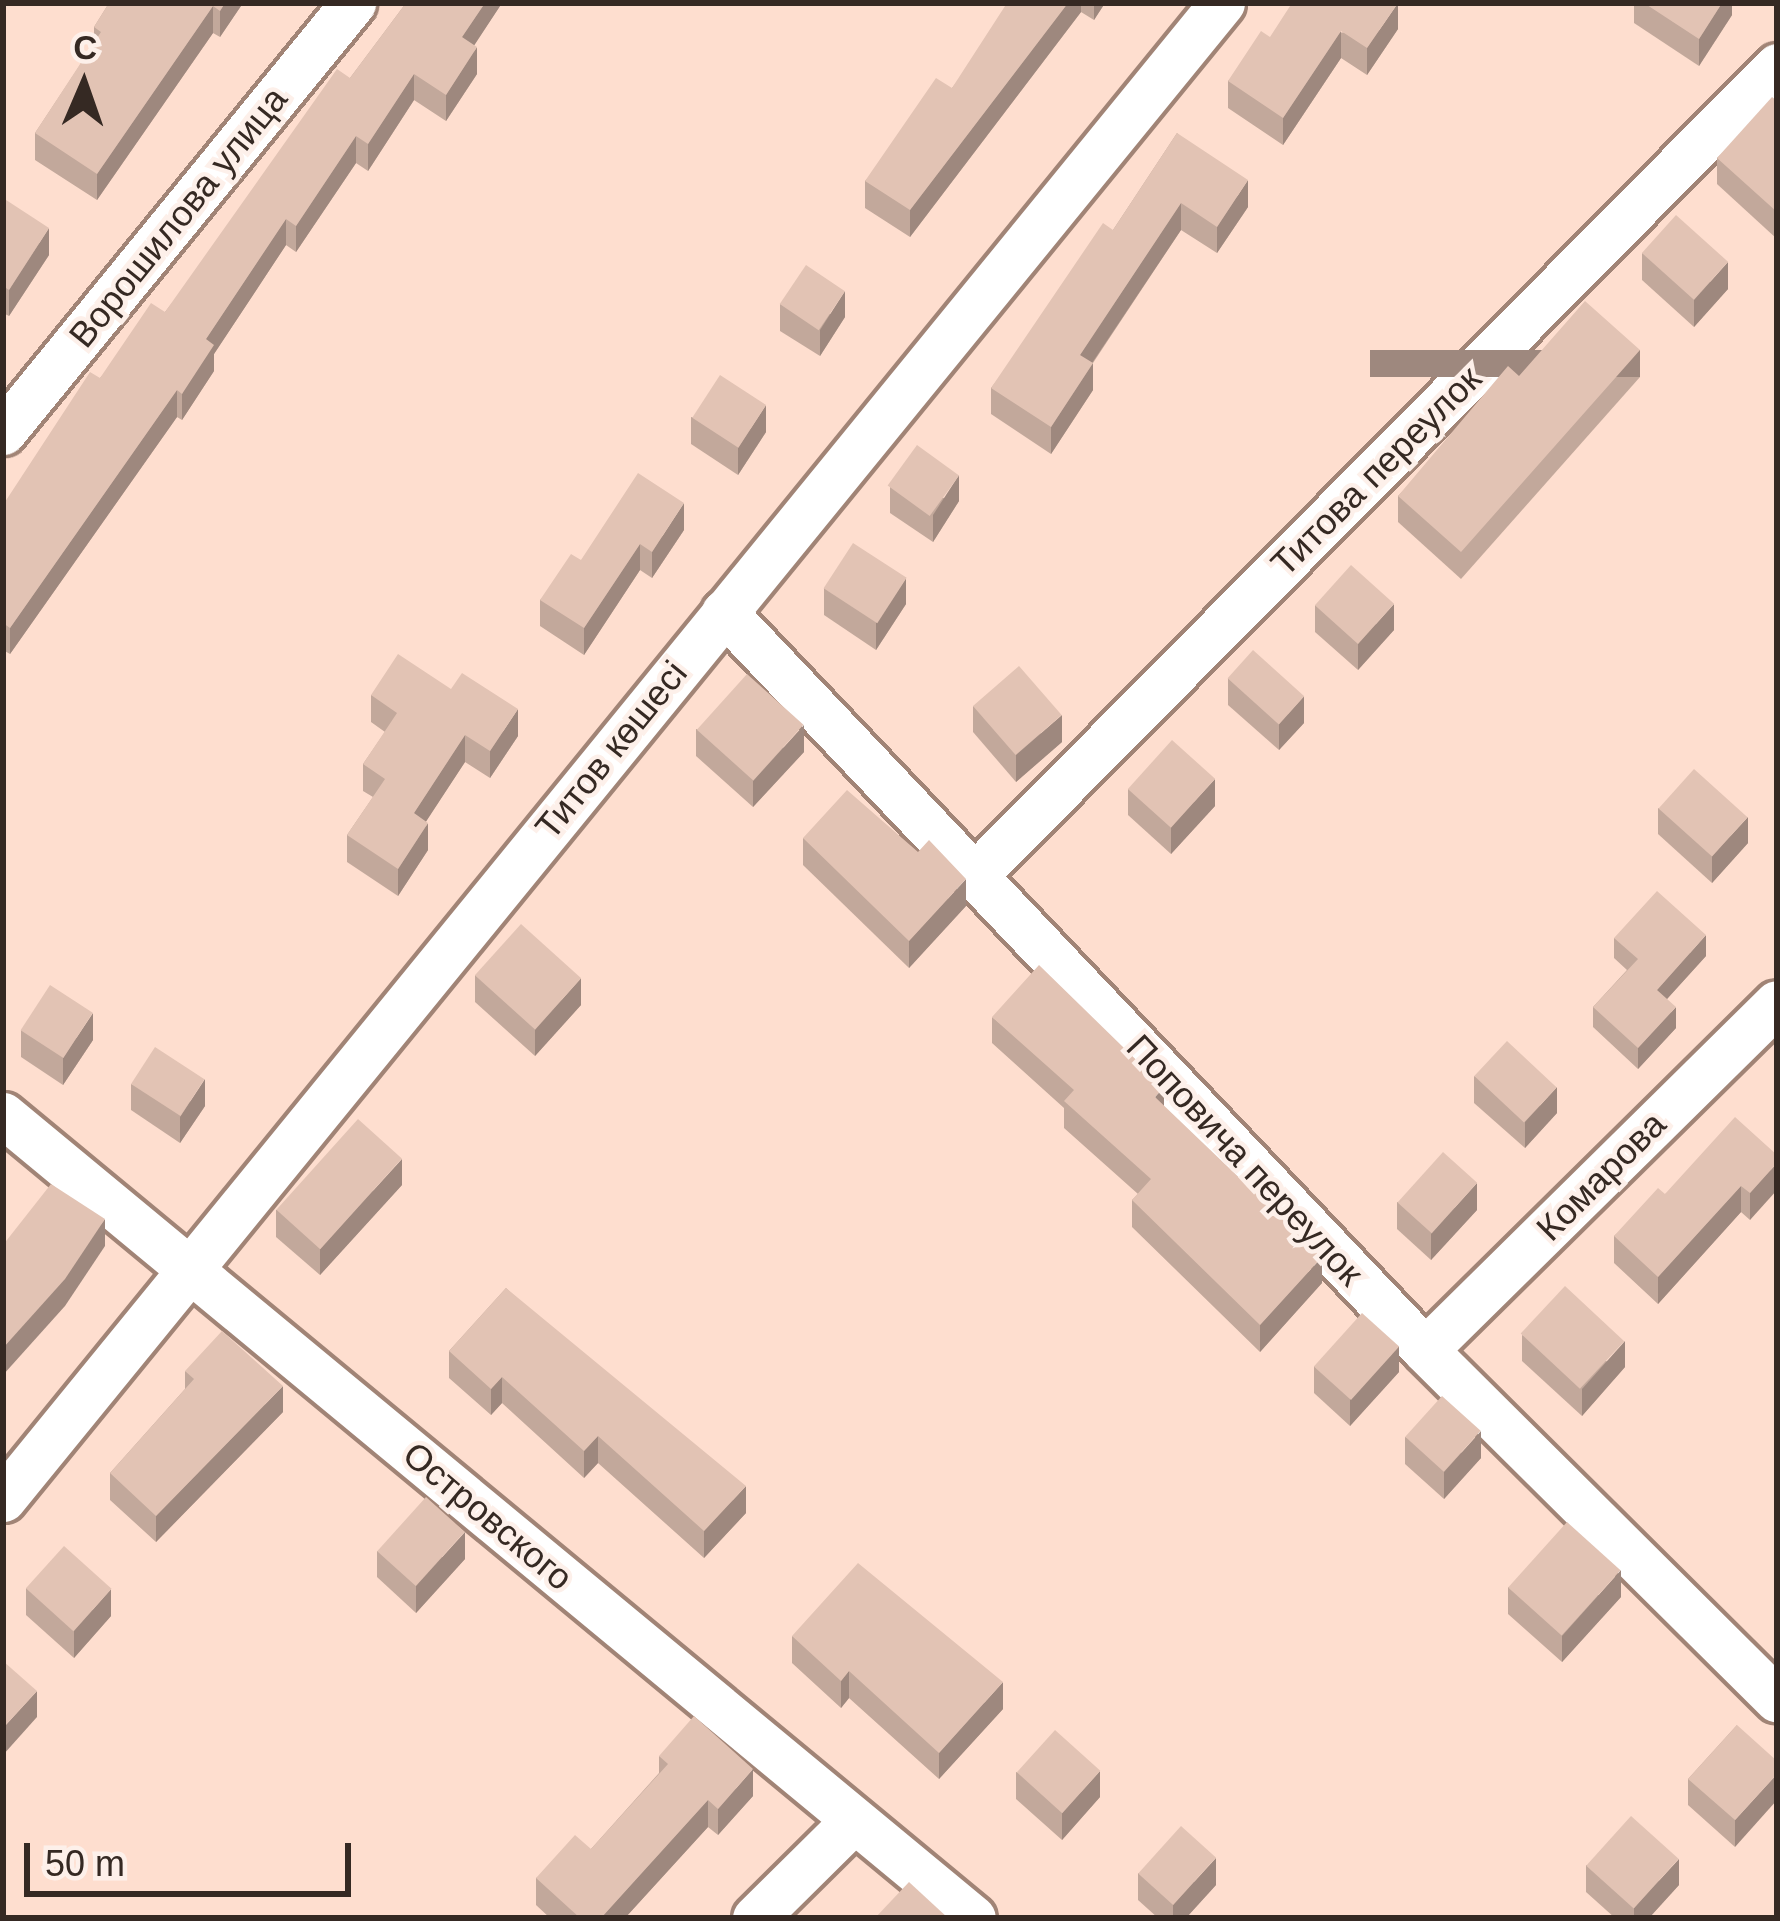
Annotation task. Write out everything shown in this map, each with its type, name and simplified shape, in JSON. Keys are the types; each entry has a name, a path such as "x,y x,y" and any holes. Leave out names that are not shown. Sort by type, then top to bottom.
{"street":[{"name":"Ворошилова улица","path":"3,432 353,3"},
{"name":"Титов көшесі","path":"3,1499 1222,3"},
{"name":"Титова переулок","path":"975,875 1777,66"},
{"name":"Поповича переулок","path":"724,612 1425,1350 1777,1699"},
{"name":"Комарова","path":"1425,1350 1777,1003"},
{"name":"Островского","path":"3,1115 973,1918"},
{"path":"755,1918 854,1820"}],"building":[{"path":"109,3 225,3 220,11 213,6 97,174 35,133 101,32 94,27"},
{"path":"406,3 485,3 462,37 477,47 446,95 414,74 368,144 356,136 296,226 286,219 206,339 214,345 182,394 177,390 10,628 3,623 3,505 90,372 100,378 151,303 165,312 337,69 350,78"},
{"path":"1007,3 1068,3 910,210 865,181 936,78 952,88"},
{"path":"1292,3 1398,3 1367,48 1341,31 1283,118 1228,81 1261,31 1270,37"},
{"path":"1644,3 1722,3 1699,39"},
{"path":"1772,97 1777,101 1777,212 1717,158"},
{"path":"1177,133 1248,180 1217,227 1181,203 1080,355 1093,363 1051,427 991,388 1103,223 1113,230"},
{"path":"3,198 49,228 9,290 3,286"},
{"path":"1676,215 1728,262 1694,300 1642,253"},
{"path":"806,265 845,291 819,330 780,304"},
{"path":"1585,301 1640,350 1461,552 1398,496 1508,366 1519,376"},
{"path":"720,375 766,405 738,448 692,418"},
{"path":"917,445 959,476 930,516 888,485"},
{"path":"638,473 684,503 652,552 640,544 584,628 540,600 571,554 581,560"},
{"path":"853,543 907,578 877,623 824,588"},
{"path":"1351,565 1394,604 1358,644 1315,605"},
{"path":"1253,650 1304,696 1279,724 1228,678"},
{"path":"398,654 451,689 462,673 518,709 490,751 465,735 414,813 428,823 398,869 347,835 385,779 363,764 397,713 371,695"},
{"path":"1019,666 1062,715 1016,755 973,706"},
{"path":"747,674 803,725 753,781 697,730"},
{"path":"1172,740 1215,779 1171,828 1128,789"},
{"path":"1694,769 1748,817 1712,857 1659,808"},
{"path":"847,790 918,852 929,840 966,879 909,941 803,838"},
{"path":"1657,891 1706,935 1657,990 1676,1007 1638,1048 1593,1007 1638,959 1614,938"},
{"path":"521,924 581,978 535,1029 475,975"},
{"path":"1039,965 1164,1087 1155,1097 1322,1257 1260,1325 1132,1200 1151,1179 1064,1101 1074,1090 992,1017"},
{"path":"50,985 93,1013 63,1058 21,1030"},
{"path":"1507,1041 1557,1087 1524,1122 1474,1076"},
{"path":"155,1047 204,1079 181,1116 131,1084"},
{"path":"1735,1117 1777,1155 1777,1163 1750,1193 1741,1186 1658,1277 1614,1236 1658,1188 1665,1194"},
{"path":"358,1119 402,1158 320,1249 276,1210"},
{"path":"1443,1152 1477,1183 1432,1233 1397,1203"},
{"path":"51,1184 105,1219 65,1279 3,1348 3,1245"},
{"path":"1565,1286 1624,1341 1580,1389 1521,1334"},
{"path":"506,1288 746,1486 704,1531 598,1436 584,1451 502,1377 491,1389 449,1351"},
{"path":"1362,1313 1399,1346 1351,1400 1314,1367"},
{"path":"222,1331 283,1386 156,1516 110,1473 194,1379 185,1371"},
{"path":"1442,1396 1481,1431 1444,1472 1405,1437"},
{"path":"426,1497 465,1532 416,1586 377,1551"},
{"path":"1567,1522 1621,1570 1562,1636 1508,1587"},
{"path":"64,1546 112,1589 73,1631 26,1588"},
{"path":"858,1563 1003,1682 939,1753 849,1671 841,1681 792,1636"},
{"path":"3,1661 37,1691 3,1728"},
{"path":"694,1716 753,1769 718,1809 708,1800 601,1918 580,1918 536,1878 575,1835 591,1849 668,1764 659,1756"},
{"path":"1737,1725 1777,1761 1777,1774 1735,1820 1688,1779"},
{"path":"1055,1730 1100,1771 1062,1813 1017,1772"},
{"path":"1631,1816 1679,1859 1634,1909 1586,1866"},
{"path":"1181,1826 1216,1857 1173,1905 1138,1874"},
{"path":"909,1882 948,1918 875,1918"}]}
